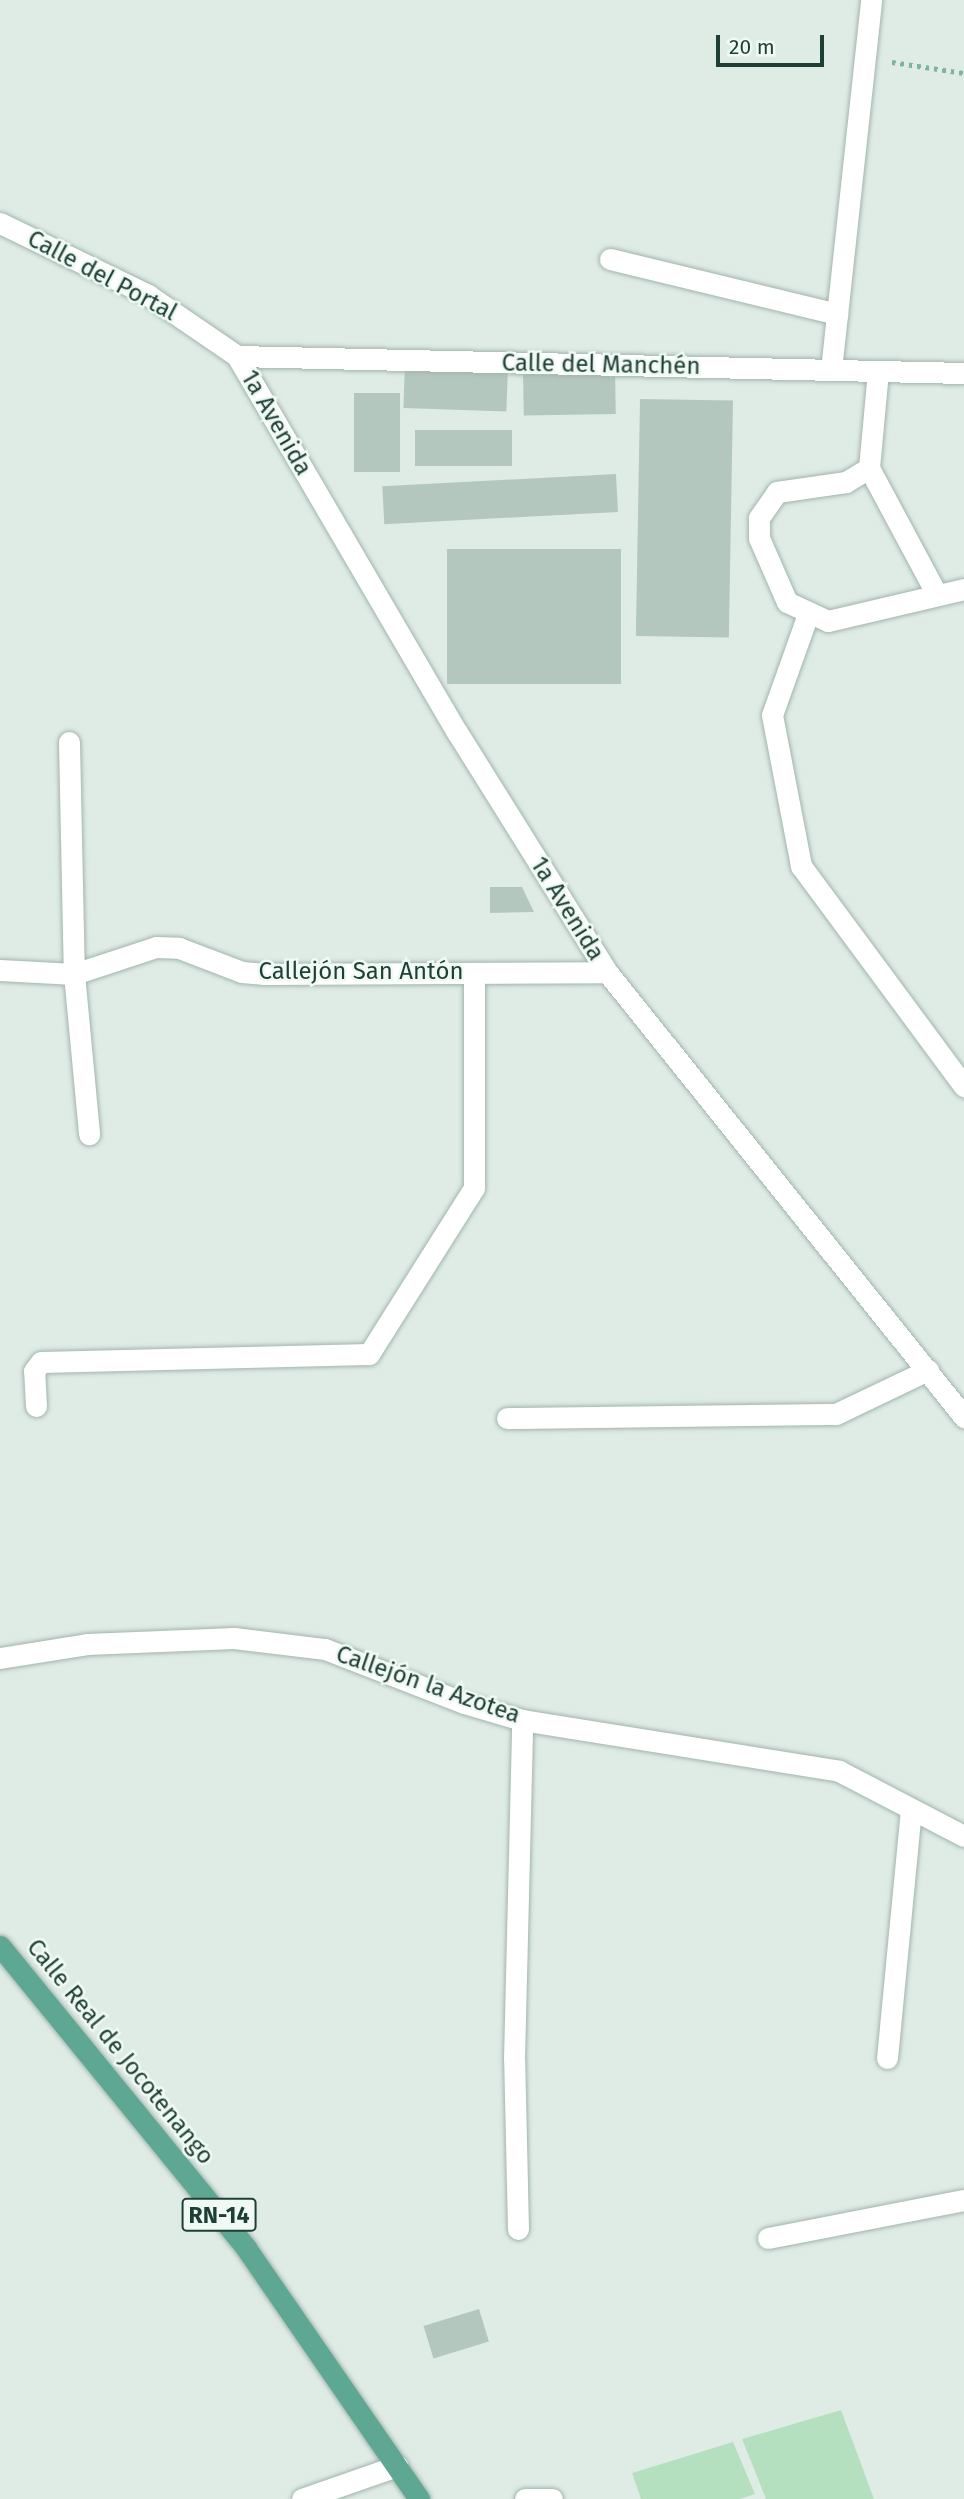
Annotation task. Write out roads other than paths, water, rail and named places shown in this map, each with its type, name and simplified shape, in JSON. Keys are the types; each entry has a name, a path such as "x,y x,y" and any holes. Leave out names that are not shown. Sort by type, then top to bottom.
{"main road":[{"name":"Calle Real de Jocotenango","path":"0,1946 246,2248 419,2499"}],"street":[{"path":"831,370 871,0"},
{"name":"Calle del Portal","path":"0,223 148,295 237,356"},
{"path":"610,258 837,314"},
{"name":"Calle del Manchén","path":"237,356 964,373"},
{"name":"1a Avenida","path":"237,356 457,732 607,972 964,1417"},
{"path":"878,371 869,468 937,595"},
{"path":"869,468 846,482 777,492 759,519 759,538 787,602 828,621 964,589"},
{"path":"808,614 772,715 801,866 964,1086"},
{"path":"69,742 74,974 89,1134"},
{"name":"Callejón San Antón","path":"0,970 74,974 156,947 178,948 231,968 265,974 607,972"},
{"path":"36,1406 34,1371 41,1362 369,1354 474,1188 474,973"},
{"path":"507,1418 836,1414 928,1370"},
{"name":"Callejón la Azotea","path":"0,1658 87,1644 234,1638 324,1649 464,1703 522,1720 839,1771 964,1836"},
{"path":"519,2229 514,2059 522,1720"},
{"path":"887,2058 911,1810"},
{"path":"768,2238 964,2200"},
{"path":"302,2499 397,2466"},
{"path":"525,2499 552,2499"}]}
